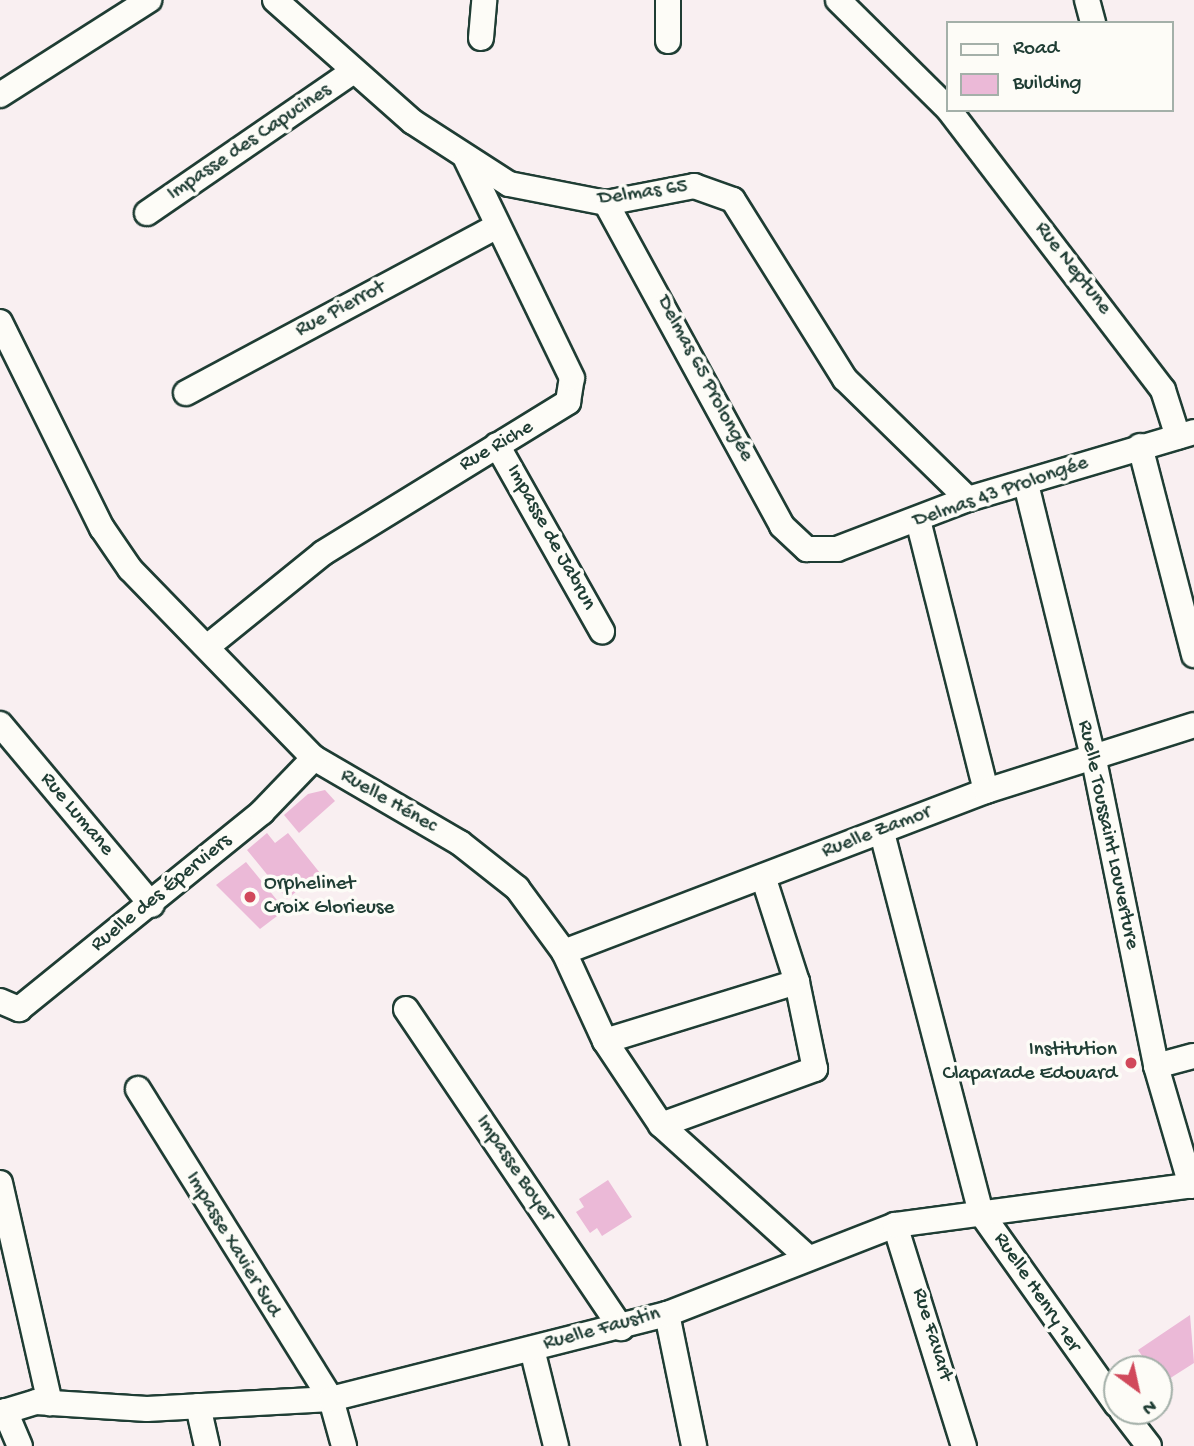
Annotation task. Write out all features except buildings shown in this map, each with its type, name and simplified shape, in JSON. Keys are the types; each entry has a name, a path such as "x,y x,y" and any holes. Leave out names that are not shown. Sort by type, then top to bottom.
{"street":[{"path":"0,95 149,0"},
{"name":"Delmas 65","path":"275,0 352,72 466,159 509,184 606,203 694,186 733,200 845,379 968,499"},
{"path":"481,38 484,0"},
{"path":"668,0 668,41"},
{"name":"Rue Neptune","path":"838,0 946,107"},
{"path":"1087,0 1092,21"},
{"name":"Impasse des Capucines","path":"147,212 352,72"},
{"name":"Rue Neptune","path":"950,112 1163,390 1186,434"},
{"name":"Rue Riche","path":"207,648 323,553 497,445 558,412 573,390 572,378 496,227 466,159"},
{"name":"Delmas 65 Prolongée","path":"606,203 782,526 807,549"},
{"name":"Rue Pierrot","path":"186,393 496,227"},
{"name":"Ruelle Hénec","path":"0,322 102,528 130,569 314,758 460,843 517,888 564,952 605,1041 661,1125 806,1256"},
{"name":"Delmas 43 Prolongée","path":"807,549 837,549 968,499 1026,484 1140,446 1186,434"},
{"name":"Impasse de Jabrun","path":"497,445 602,631"},
{"path":"1140,446 1194,655"},
{"name":"Ruelle Toussaint Louverture","path":"1026,484 1094,760 1156,1066 1192,1185"},
{"path":"918,520 986,791"},
{"name":"Rue Lumane","path":"0,724 152,905"},
{"name":"Ruelle Zamor","path":"564,952 881,834 986,791 1094,760 1194,725"},
{"name":"Ruelle des Éperviers","path":"0,1001 19,1009 152,905 262,812 314,758"},
{"path":"881,834 981,1213"},
{"path":"661,1125 805,1074 818,1061 797,982 763,876"},
{"path":"605,1041 797,982"},
{"name":"Impasse Boyer","path":"406,1009 621,1328"},
{"path":"1156,1066 1194,1056"},
{"name":"Impasse Xavier Sud","path":"138,1089 331,1399 344,1446"},
{"path":"0,1183 50,1403"},
{"name":"Ruelle Faustin","path":"2,1412 50,1403 198,1406 331,1399 621,1328 667,1314 806,1256 895,1225 1192,1185"},
{"name":"Ruelle Henry 1er","path":"981,1213 1103,1385"},
{"name":"Rue Favart","path":"895,1225 964,1446"},
{"path":"667,1314 695,1446"},
{"path":"532,1349 556,1446"},
{"path":"198,1406 207,1446"},
{"path":"2,1412 20,1446"},
{"path":"1133,1425 1149,1446"}],"place":[{"name":"Orphelinet Croix Glorieuse","path":"250,897"},
{"name":"Institution Claparade Edouard","path":"1131,1063"}]}
